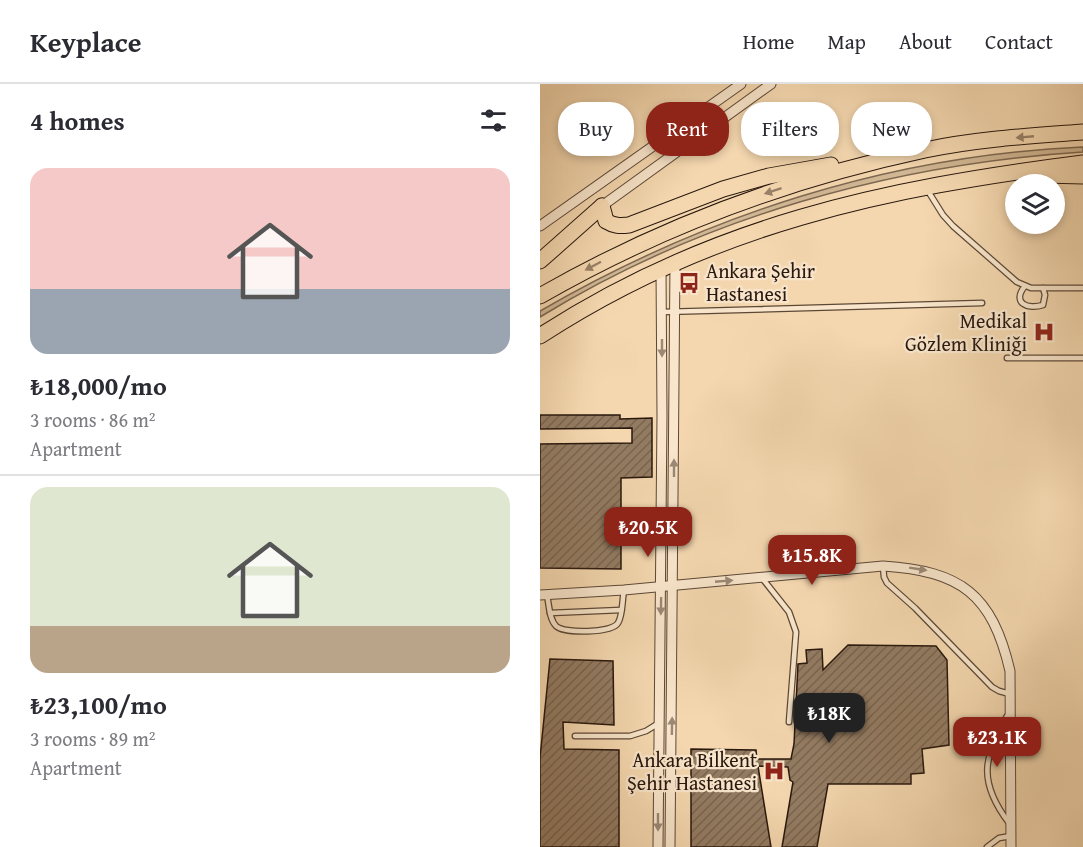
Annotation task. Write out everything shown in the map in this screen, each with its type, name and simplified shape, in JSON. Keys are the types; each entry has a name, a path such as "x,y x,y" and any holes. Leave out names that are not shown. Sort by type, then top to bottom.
{"main road":[{"path":"932,149 998,139 1083,132"},
{"path":"540,261 602,206 606,221 612,225 629,225 708,193 769,176 890,156"},
{"path":"540,296 612,256 724,207 818,177 902,156"},
{"path":"540,336 614,291 668,265 720,243 787,220 926,186 1014,171 1083,163"},
{"path":"1014,171 1036,175 1083,176"}],"street":[{"path":"540,226 741,84"},
{"path":"602,206 771,84"},
{"path":"668,265 675,312 670,847"},
{"path":"658,847 662,312 668,265"},
{"path":"543,595 624,590 883,566 922,569 946,577 966,589 983,605 996,623 1004,646 1010,671 1011,847"}],"lane":[{"path":"926,186 934,202 953,226 1025,286 1083,288"},
{"path":"1025,286 1020,298 1022,304 1027,307 1043,305 1044,288"},
{"path":"662,312 982,303"},
{"path":"1007,358 1083,358"},
{"path":"883,566 887,583 992,687 999,692 1010,694"},
{"path":"762,578 789,612 796,632 789,722"},
{"path":"543,595 554,624 563,631 606,630 617,625 620,619 624,590"},
{"path":"550,613 621,610"},
{"path":"1010,711 990,748 988,787 1010,825"},
{"path":"575,736 630,736 646,731 659,723"},
{"path":"987,847 999,838 1011,836"}],"shaded area":[{"path":"1083,147 1083,152 1012,158 941,169 871,183 801,202 733,224 667,251 602,282 540,317 540,311 668,246 734,219 802,196 871,177 940,162 1011,152"}],"building":[{"path":"540,415 620,415 620,419 652,418 652,477 621,478 621,569 540,568 540,444 632,443 632,428 540,429"},
{"path":"848,645 936,646 947,660 949,745 922,749 924,773 911,774 911,784 828,784 817,847 782,847 793,782 790,780 788,767 758,766 771,847 691,847 691,749 756,750 757,759 791,759 794,744 798,664 807,663 806,650 822,649 823,670"},
{"path":"550,659 613,661 614,725 563,722 564,749 619,750 619,847 540,847 540,758"}],"place":[{"name":"Ankara Şehir Hastanesi","path":"689,283"},
{"name":"Medikal Gözlem Kliniği","path":"1044,332"},
{"name":"Ankara Bilkent Şehir Hastanesi","path":"774,771"}]}
